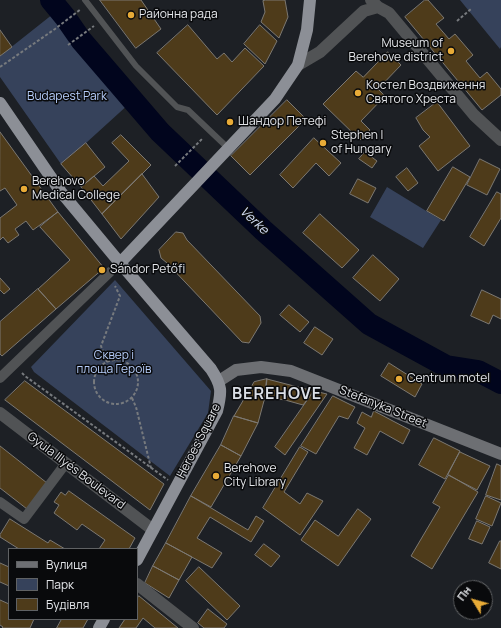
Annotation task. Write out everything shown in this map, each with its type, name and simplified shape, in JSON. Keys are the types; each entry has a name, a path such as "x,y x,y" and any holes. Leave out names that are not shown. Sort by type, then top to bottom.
{"highway":[{"path":"120,263 275,99 298,65 307,30 310,0"},
{"path":"0,103 61,192 211,369 219,381"},
{"name":"Heroes Square","path":"138,558 217,411 221,396 219,381"}],"main road":[{"name":"Stefanyka Street","path":"219,381 236,370 261,367 291,371 501,454"}],"street":[{"path":"298,65 320,52 364,11 374,4 389,13 474,115 501,140"},
{"path":"0,378 110,272"},
{"name":"Gyula Illyés Boulevard","path":"0,413 153,530"},
{"path":"0,502 24,519 66,463"},
{"path":"138,585 194,628"}],"lane":[{"path":"85,0 136,66 177,106 188,110 226,150"}],"path":[{"path":"457,21 471,9"},
{"path":"0,67 73,15"},
{"path":"68,45 85,32"},
{"path":"175,166 203,138"},
{"path":"107,362 101,346 120,296 115,286"},
{"path":"114,360 122,361 129,364 135,370 138,377 138,385 132,398 126,403 112,405 99,398 93,385 94,378 101,365 114,360"},
{"path":"14,364 25,376 176,486"},
{"path":"132,398 136,407 151,468"}],"green space":[{"path":"460,0 501,0 500,49"},
{"name":"Budapest Park","path":"53,14 130,103 61,164 0,77 0,56"},
{"path":"387,187 441,220 423,248 370,217"},
{"name":"Сквер і площа Героїв","path":"115,280 211,391 208,413 170,476 34,372 31,367"}],"building":[{"name":"Районна рада","path":"100,0 141,0 161,29 136,48"},
{"path":"285,0 288,17 279,38 261,22 265,12 263,1"},
{"path":"425,0 428,0 444,18 436,24 449,39 455,34 473,55 466,61 480,78 487,72 501,89 501,95 482,110 405,17"},
{"path":"188,25 217,59 224,53 232,62 245,48 264,66 217,115 157,53"},
{"path":"260,25 277,41 265,64 244,44"},
{"path":"0,30 12,47 0,56"},
{"name":"Костел Воздвиження Святого Хреста","path":"388,52 401,65 378,89 385,96 361,121 370,130 360,140 323,104 356,71 363,77"},
{"path":"287,100 306,119 250,175 231,156"},
{"path":"437,102 470,146 438,171 419,146 430,137 423,130 416,118"},
{"name":"Berehovo Medical College","path":"0,132 58,212 33,230 26,221 15,229 19,235 8,243 3,237 0,240 0,218 17,205 5,188 0,191"},
{"path":"121,135 151,165 102,214 81,187 94,176 103,186 129,161 112,143"},
{"path":"314,138 341,163 329,176 316,163 293,188 280,175"},
{"path":"86,143 105,167 81,187 61,164"},
{"path":"365,152 377,161 372,168 359,159"},
{"path":"480,159 500,169 487,195 467,185"},
{"path":"453,167 470,177 444,221 427,211"},
{"path":"407,168 418,183 408,191 396,177"},
{"path":"142,174 159,197 121,239 102,214"},
{"path":"358,179 376,188 368,203 350,194"},
{"path":"497,192 501,194 501,218 484,246 470,237"},
{"path":"58,212 104,268 56,309 38,289 70,260 40,227"},
{"path":"320,214 359,250 342,268 303,233"},
{"path":"176,232 183,233 187,240 260,316 261,323 249,343 242,342 161,258 159,250"},
{"path":"373,255 399,279 380,301 353,278"},
{"path":"0,278 10,289 4,294 0,290"},
{"path":"38,289 56,309 2,356 0,354 0,322"},
{"path":"482,290 501,299 501,319 493,315 489,324 471,316"},
{"path":"289,305 309,322 300,332 280,315"},
{"path":"315,327 333,339 322,355 304,343"},
{"path":"389,363 422,384 415,397 381,376"},
{"path":"267,379 294,386 285,400 265,397"},
{"path":"267,379 265,397 258,423 234,416 254,382"},
{"path":"25,381 164,484 150,510 5,400"},
{"path":"294,386 314,391 303,405 285,400"},
{"path":"314,391 327,394 285,455 275,447"},
{"path":"333,396 355,407 348,419 339,416 316,454 301,446"},
{"path":"374,411 410,430 403,444 380,431 367,455 354,448 365,428 357,423 362,412 371,417"},
{"path":"234,416 258,423 241,456 221,445"},
{"path":"434,438 460,451 445,479 419,465"},
{"name":"Berehove City Library","path":"221,445 241,456 211,507 191,496"},
{"path":"0,446 47,483 27,509 0,488"},
{"path":"300,447 308,452 284,492 300,504 307,493 323,501 300,535 263,508"},
{"path":"460,452 490,466 477,490 448,475"},
{"path":"497,464 501,466 501,500 486,495"},
{"path":"449,475 478,492 432,569 411,556 440,507 433,503"},
{"path":"69,491 135,538 130,548 100,548 105,540 82,524 77,530 54,513 59,505 54,502 61,492 65,495"},
{"path":"191,496 248,530 256,516 264,521 251,542 210,517 197,538 222,553 212,568 166,543"},
{"path":"486,496 501,503 492,526 476,519"},
{"path":"358,509 371,519 338,566 301,540 315,520 338,536"},
{"path":"10,519 48,543 50,540 63,548 17,548 0,537"},
{"path":"477,521 490,527 482,544 469,539"},
{"path":"501,541 501,569 489,563"},
{"path":"166,543 192,557 179,580 153,566"},
{"path":"264,544 280,556 271,567 255,555"},
{"path":"0,563 8,567 8,586 0,582"},
{"path":"153,566 179,580 169,598 145,583"},
{"path":"199,567 240,606 227,620 186,581"},
{"path":"139,596 178,628 155,628 143,618 136,628 119,628 124,620 138,620"},
{"path":"0,600 8,604 8,620 34,620 30,628 2,628 3,627 0,625"},
{"path":"208,609 227,624 224,628 204,628 198,623"},
{"path":"61,620 87,620 83,628 57,628"}],"waterway":[{"name":"Verke","path":"51,0 81,40 160,132 263,230 369,324 446,366 478,371 501,383"}],"place":[{"name":"Районна рада","path":"131,15"},
{"name":"Museum of Berehove district","path":"451,51"},
{"name":"Костел Воздвиження Святого Хреста","path":"358,93"},
{"name":"Шандор Петефі","path":"230,122"},
{"name":"Stephen I of Hungary","path":"323,143"},
{"name":"Berehovo Medical College","path":"24,189"},
{"name":"Sándor Petőfi","path":"102,270"},
{"name":"Centrum motel","path":"399,379"},
{"name":"Berehove City Library","path":"216,476"}],"district":[{"name":"BEREHOVE","path":"277,395"}]}
